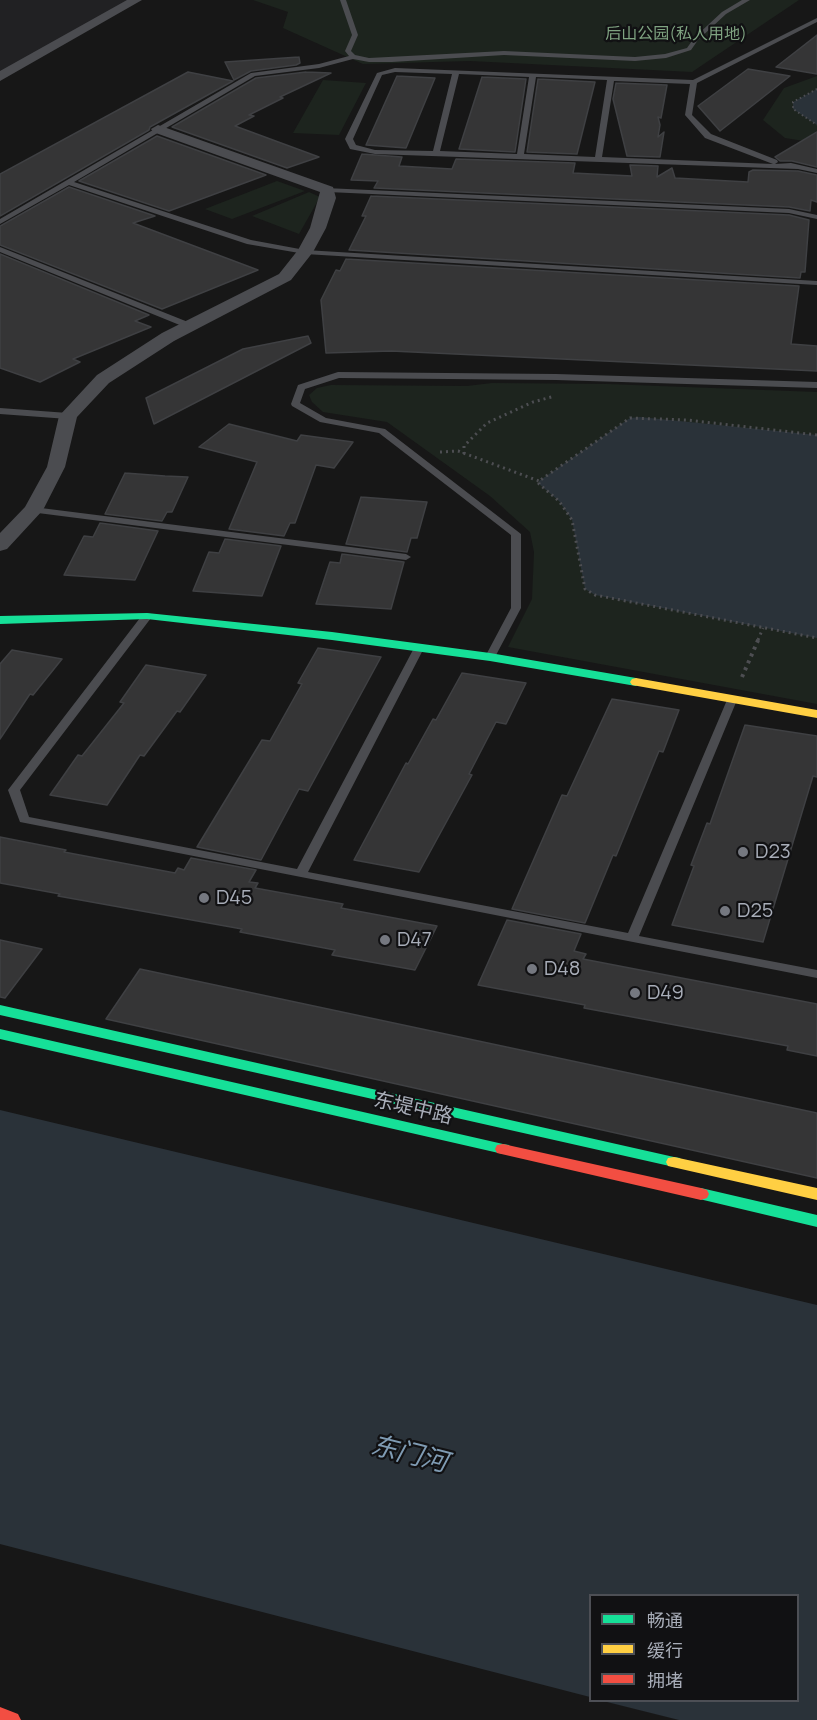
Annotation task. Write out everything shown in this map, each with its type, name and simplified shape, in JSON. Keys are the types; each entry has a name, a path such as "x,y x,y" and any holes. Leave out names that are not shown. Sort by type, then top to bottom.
{"main road":[{"path":"0,620 147,616 490,657 817,714"},
{"name":"东堤中路","path":"0,1010 817,1194"},
{"name":"东堤中路","path":"0,1034 817,1221"},
{"path":"0,1716 10,1720"}],"street":[{"path":"0,77 136,0"},
{"path":"0,545 33,510 56,467 68,416 103,380 168,337 285,277 305,252 318,228 328,198 328,190 158,129"}],"lane":[{"path":"343,0 355,35 348,51 353,57"},
{"path":"0,222 253,74 319,66 353,57 392,60 504,53 635,58 666,56 689,50 696,39 724,13 747,0"},
{"path":"797,166 375,152 353,147 349,139 379,74 395,70 694,82 817,20"},
{"path":"436,153 456,72"},
{"path":"520,156 533,75"},
{"path":"598,159 611,79"},
{"path":"694,82 688,115 708,136 771,161 817,171"},
{"path":"720,164 733,156 739,148"},
{"path":"68,182 250,242 305,252 817,283"},
{"path":"328,190 789,211 817,217"},
{"path":"0,249 190,326"},
{"path":"490,657 516,608 516,534 382,431 323,420 295,404 301,387 338,375 572,377 817,385"},
{"path":"0,411 68,416"},
{"path":"33,510 406,557"},
{"path":"147,616 14,790 24,820 817,974"},
{"path":"301,874 419,648"},
{"path":"632,938 732,700"}],"path":[{"path":"817,89 793,102 793,109 817,125"},
{"path":"464,454 464,446 487,423 533,402 551,399 570,384 572,377"},
{"path":"539,481 630,418 687,420 817,435"},
{"path":"420,461 434,453 458,451 539,481 539,484 559,501 572,520 585,589 595,595 817,638"},
{"path":"732,700 763,628"}],"shaded area":[{"path":"0,0 136,0 0,78"}],"green space":[{"name":"后山公园(私人用地)","path":"253,0 799,0 692,72 470,61 363,64 283,28 288,12"},
{"path":"817,76 817,143 785,138 763,120 784,88"},
{"path":"323,80 366,83 339,135 293,133"},
{"path":"277,181 305,191 232,219 205,209"},
{"path":"309,192 320,197 299,234 252,216"},
{"path":"492,383 607,384 817,392 817,704 508,647 532,599 534,552 530,532 490,496 387,422 323,412 312,402 309,395 317,388 331,385 467,386"}],"water":[{"path":"817,89 817,125 793,109 793,102"},
{"path":"640,417 817,435 817,638 595,595 585,589 572,520 559,501 539,484 539,481 630,418"},
{"name":"东门河","path":"0,1110 817,1305 817,1720 679,1720 607,1702 799,1702 799,1594 589,1594 589,1697 0,1544"}],"building":[{"path":"817,35 817,74 776,67"},
{"path":"299,57 300,63 296,65 251,71 234,80 225,62"},
{"path":"748,69 790,76 720,131 698,106"},
{"path":"188,72 233,81 150,127 149,130 0,216 0,174"},
{"path":"306,72 331,73 280,97 283,98 249,115 254,116 235,126 319,157 287,168 172,127 256,78"},
{"path":"397,76 435,78 406,148 366,145"},
{"path":"482,77 526,79 515,152 459,149"},
{"path":"538,79 595,82 577,154 527,152"},
{"path":"616,83 667,85 661,118 658,117 660,125 658,137 664,132 660,157 627,156 613,99"},
{"path":"817,132 817,167 792,161 780,161 775,157"},
{"path":"157,136 266,175 169,211 79,181"},
{"path":"362,154 402,157 399,166 452,169 456,159 575,163 573,173 632,176 630,165 658,166 657,177 672,168 675,178 748,182 749,172 753,170 798,171 817,175 817,202 811,200 810,211 789,207 374,188 378,181 351,180"},
{"path":"69,187 155,216 133,223 258,270 162,309 0,245 0,226"},
{"path":"371,196 789,215 809,220 805,272 801,272 800,278 349,250 366,216 362,216"},
{"path":"0,254 149,315 135,321 151,327 73,359 80,362 40,382 0,368"},
{"path":"346,259 799,286 791,344 817,346 817,371 391,351 326,353 321,300 336,270 340,271"},
{"path":"308,336 311,343 154,424 146,398 243,349"},
{"path":"229,424 297,441 301,435 353,442 334,468 316,465 295,523 290,523 284,536 229,529 257,462 199,447"},
{"path":"125,473 188,477 172,512 167,512 162,521 105,514"},
{"path":"361,497 427,502 417,538 411,538 407,552 346,544"},
{"path":"100,523 158,531 135,580 64,575 84,536 93,537"},
{"path":"225,539 281,546 262,596 193,591 209,552 219,553"},
{"path":"342,554 404,562 391,609 316,604 330,562 340,563"},
{"path":"318,648 381,657 308,791 299,789 261,860 197,847 262,740 270,741 302,684 298,683"},
{"path":"12,650 62,659 33,695 30,694 0,739 0,664"},
{"path":"146,665 206,675 180,712 177,711 144,756 140,755 107,805 50,795 78,755 82,756 124,703 120,702"},
{"path":"462,673 526,683 506,724 496,722 469,774 472,775 419,872 354,860 406,763 408,764 433,719 436,720"},
{"path":"612,699 679,710 663,752 659,751 616,856 613,855 585,923 512,909 562,795 567,796"},
{"path":"745,725 817,736 817,777 813,776 763,942 672,925 694,866 691,865 707,823 710,824"},
{"path":"0,837 175,873 178,868 184,870 191,858 256,870 249,882 258,883 255,888 343,904 341,908 437,926 415,970 332,955 335,950 240,932 242,929 58,896 60,894 0,883"},
{"path":"507,920 581,934 574,951 586,954 583,959 817,1004 817,1056 787,1050 788,1046 584,1008 585,1005 478,985"},
{"path":"0,940 42,949 5,998 0,997"},
{"path":"140,969 817,1113 817,1178 106,1019"}],"traffic: fast":[{"path":"0,620 147,616 332,636 490,657 636,682"},
{"path":"0,1010 674,1162"},
{"path":"0,1034 503,1149"},
{"path":"701,1194 817,1221"}],"traffic: slow":[{"path":"636,682 817,714"},
{"path":"674,1162 817,1194"}],"traffic: jam":[{"path":"503,1149 701,1194"},
{"path":"0,1716 11,1720"}],"place":[{"name":"D23","path":"743,852"},
{"name":"D45","path":"204,898"},
{"name":"D25","path":"725,911"},
{"name":"D47","path":"385,940"},
{"name":"D48","path":"532,969"},
{"name":"D49","path":"635,993"}]}
